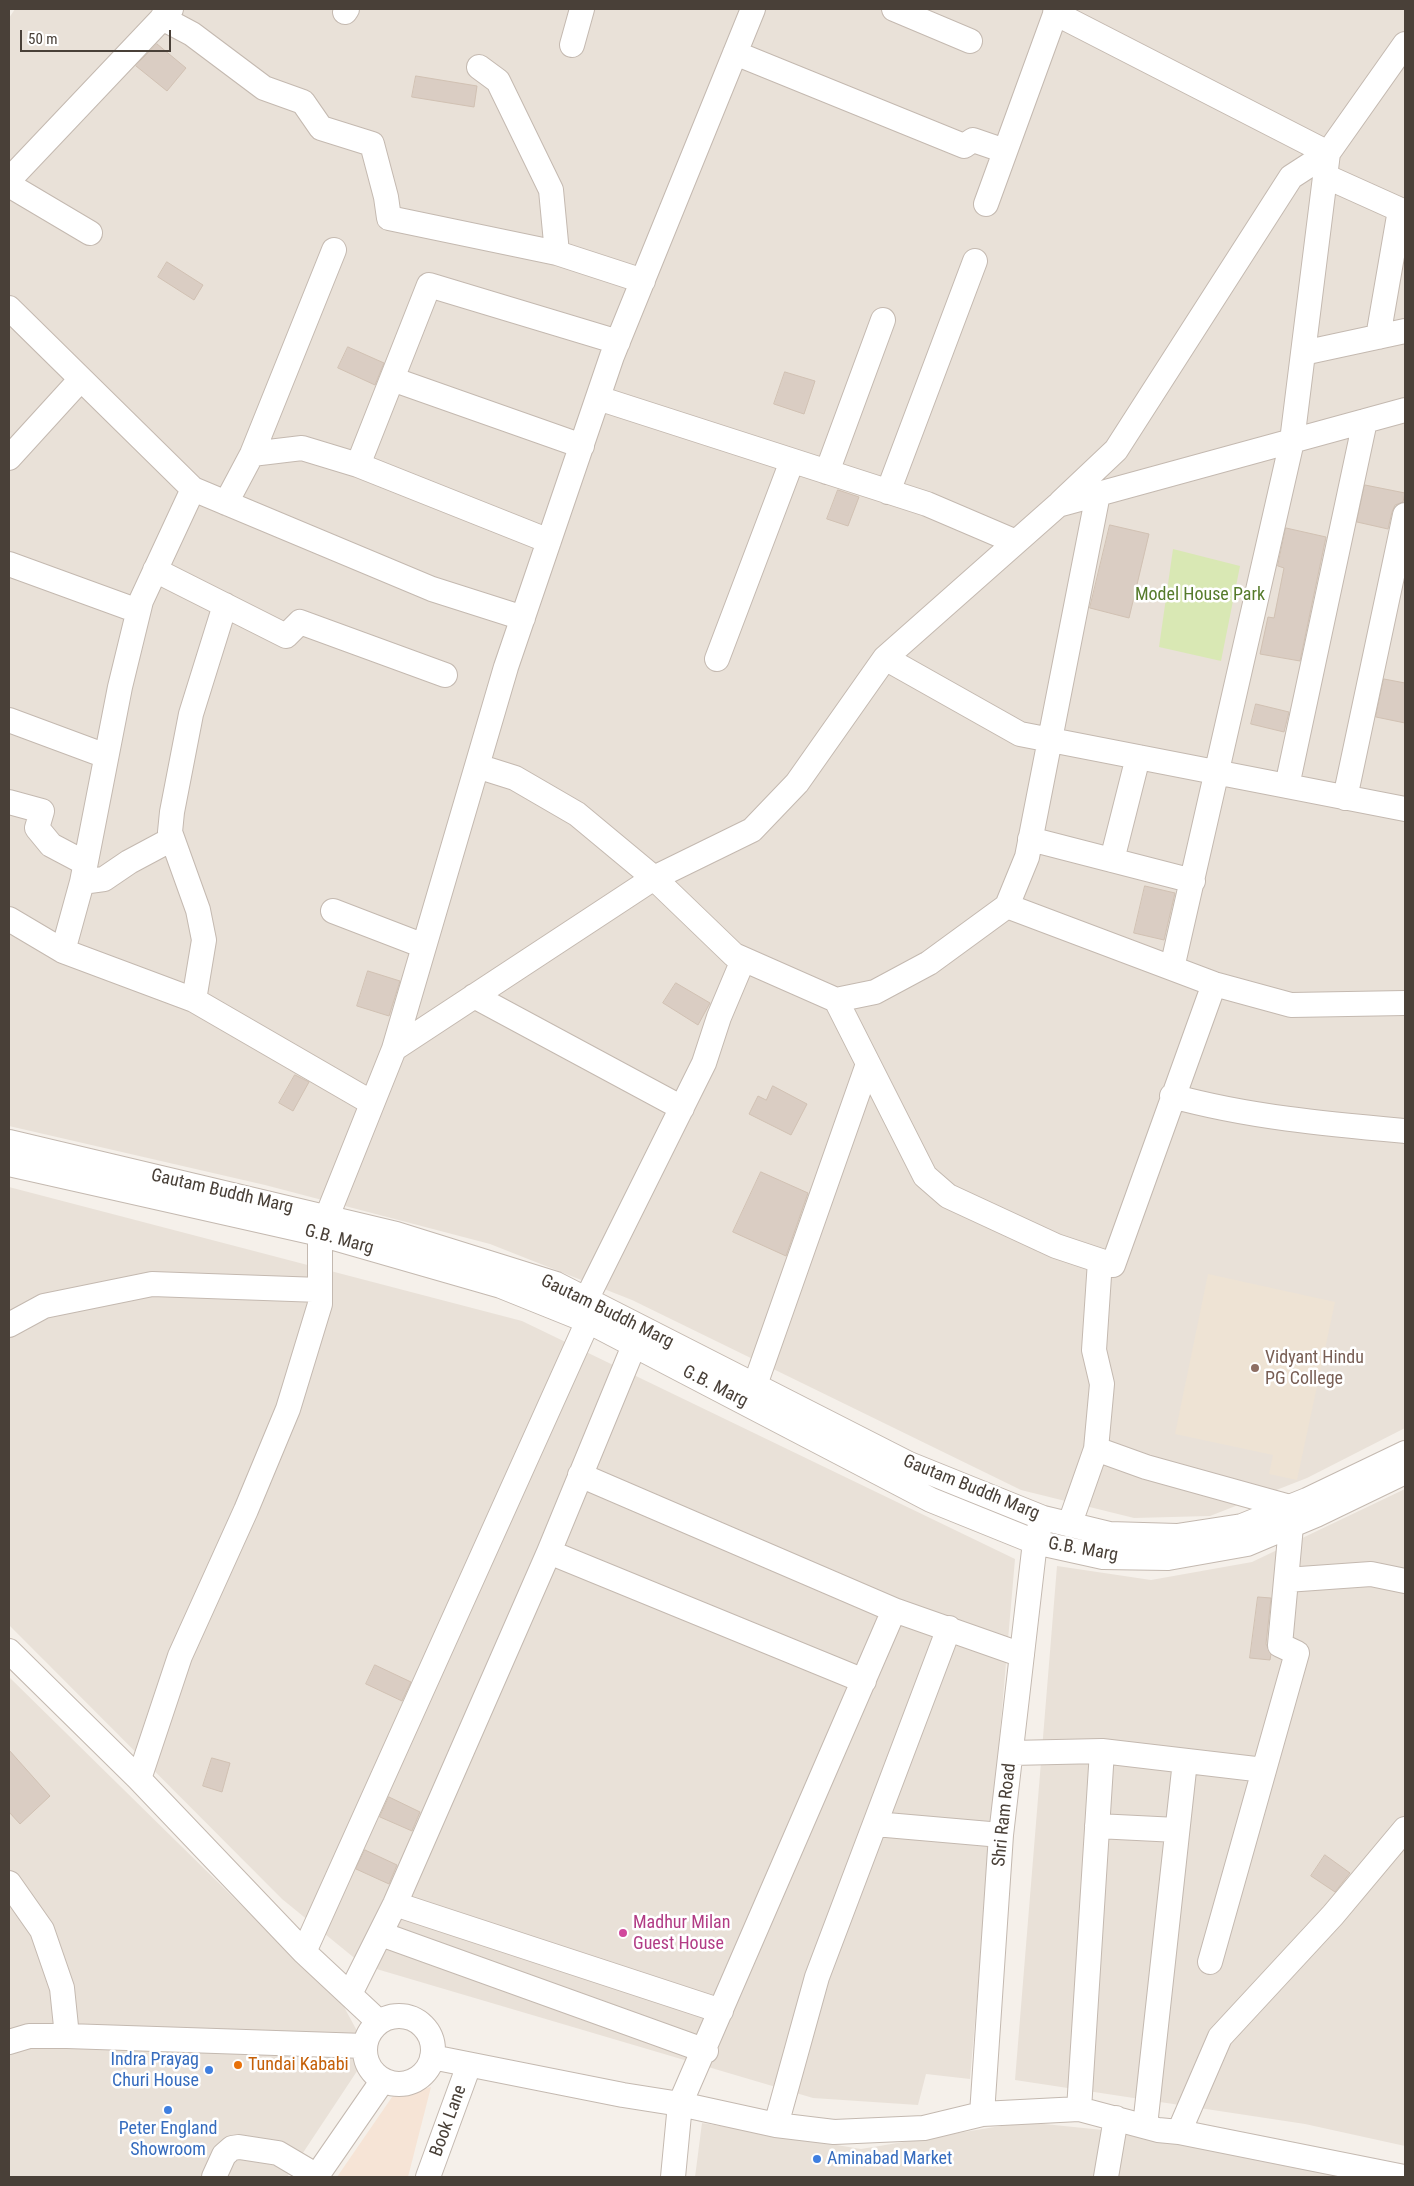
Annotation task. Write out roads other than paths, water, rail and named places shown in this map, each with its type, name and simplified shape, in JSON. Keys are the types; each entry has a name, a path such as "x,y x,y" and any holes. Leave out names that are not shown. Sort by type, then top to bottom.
{"street":[{"path":"572,44 582,9"},
{"path":"139,1779 180,1656 246,1510 288,1409 320,1304 323,1225 394,1049 477,766 523,618 618,342 753,9"},
{"path":"894,9 970,40"},
{"path":"986,204 1056,11 1327,164 1403,211 1378,337"},
{"path":"9,180 166,13 264,88 303,102 321,128 372,144 386,197 389,218 557,253 643,280"},
{"path":"1172,968 1292,441 1327,164 1405,44"},
{"path":"735,53 964,146 973,140 1005,151"},
{"path":"479,67 498,81 551,190 557,253"},
{"path":"394,1049 654,878 752,830 797,782 885,658 1058,505 1116,450 1291,177 1327,164"},
{"path":"9,184 90,234"},
{"path":"226,503 252,454 334,250"},
{"path":"888,492 975,261"},
{"path":"358,465 429,285 618,342"},
{"path":"9,308 193,489 432,589 523,618"},
{"path":"827,472 883,320"},
{"path":"1303,353 1405,331"},
{"path":"9,458 81,379"},
{"path":"392,379 582,446"},
{"path":"598,398 927,504 1016,542"},
{"path":"1058,505 1405,410"},
{"path":"1287,786 1365,420"},
{"path":"252,454 302,448 358,465 549,541"},
{"path":"717,659 792,461"},
{"path":"63,950 84,872 120,687 138,611 193,489"},
{"path":"477,766 515,778 577,814 654,878 734,955 836,1000 875,992 929,963 1007,906 1027,856 1098,494"},
{"path":"1345,798 1405,515"},
{"path":"9,564 138,611"},
{"path":"155,570 286,636 300,622 445,675"},
{"path":"194,1000 204,940 198,910 170,832 172,812 191,714 225,605"},
{"path":"885,658 1020,734 1405,809"},
{"path":"9,720 106,756"},
{"path":"1112,860 1138,757"},
{"path":"9,802 42,812 37,828 51,845 84,872 104,879 129,862 172,839"},
{"path":"1030,839 1193,881"},
{"path":"1007,906 1214,984 1291,1004 1405,1004"},
{"path":"332,911 424,946"},
{"path":"9,919 63,950 194,1000 372,1104"},
{"path":"304,1952 587,1310 704,1063 718,1017 743,960"},
{"path":"836,1000 925,1176 948,1196 1056,1246 1113,1265 1172,1096 1214,984"},
{"path":"474,996 682,1108"},
{"path":"755,1385 868,1064"},
{"path":"1172,1096 1211,1107 1338,1125 1405,1131"},
{"name":"Gautam Buddh Marg","path":"9,1142 323,1225 462,1253 556,1284 587,1310"},
{"name":"G.B. Marg","path":"9,1164 323,1225"},
{"path":"1070,1523 1096,1449 1102,1384 1094,1350 1100,1261"},
{"path":"9,1325 44,1306 152,1284 320,1290"},
{"name":"G.B. Marg","path":"587,1310 638,1336 931,1500 1035,1542 1103,1557 1168,1558 1247,1544 1291,1516 1405,1472"},
{"path":"350,1994 382,1934 549,1552 638,1336"},
{"name":"Gautam Buddh Marg","path":"638,1336 755,1385 909,1464 1043,1518 1110,1534 1177,1536 1291,1516 1405,1453"},
{"path":"1096,1449 1291,1516 1280,1645 1297,1653 1210,1962"},
{"path":"580,1475 894,1610 1022,1655"},
{"name":"Shri Ram Road","path":"982,2114 1001,1835 1035,1542 1043,1518"},
{"path":"549,1552 864,1681"},
{"path":"1286,1580 1372,1574 1405,1581"},
{"path":"673,2177 680,2104 705,2051 894,1610"},
{"path":"776,2125 817,1977 949,1628"},
{"path":"9,1651 139,1779 304,1952 379,2022"},
{"path":"1011,1753 1102,1751 1264,1770"},
{"path":"1079,2109 1102,1751"},
{"path":"1145,2126 1185,1761"},
{"path":"875,1824 1001,1835"},
{"path":"1097,1826 1177,1830"},
{"path":"1179,2132 1220,2037 1333,1915 1405,1829"},
{"path":"9,1883 42,1930 62,1988 67,2036"},
{"path":"395,1904 721,2011"},
{"path":"382,1934 705,2051"},
{"path":"401,2016 412,2019 422,2025 429,2034 433,2046 428,2068 420,2077 400,2084 383,2080 372,2071 367,2061 366,2046 371,2030 379,2022 389,2017 401,2016"},
{"path":"9,2042 29,2036 67,2036 366,2046"},
{"path":"432,2057 623,2095 680,2104 776,2125 834,2132 924,2128 982,2114 1079,2109 1145,2126 1404,2177"},
{"name":"Book Lane","path":"428,2177 469,2065"},
{"path":"214,2177 224,2155 232,2148 240,2147 278,2153 316,2177 383,2080"},
{"path":"1106,2177 1116,2118"}],"place":[{"name":"Vidyant Hindu PG College","path":"1255,1368"},
{"name":"Madhur Milan Guest House","path":"623,1933"},
{"name":"Tundai Kababi","path":"238,2065"},
{"name":"Indra Prayag Churi House","path":"209,2070"},
{"name":"Peter England Showroom","path":"168,2110"},
{"name":"Aminabad Market","path":"817,2159"}],"park label":[{"name":"Model House Park","path":"1200,595"}]}
